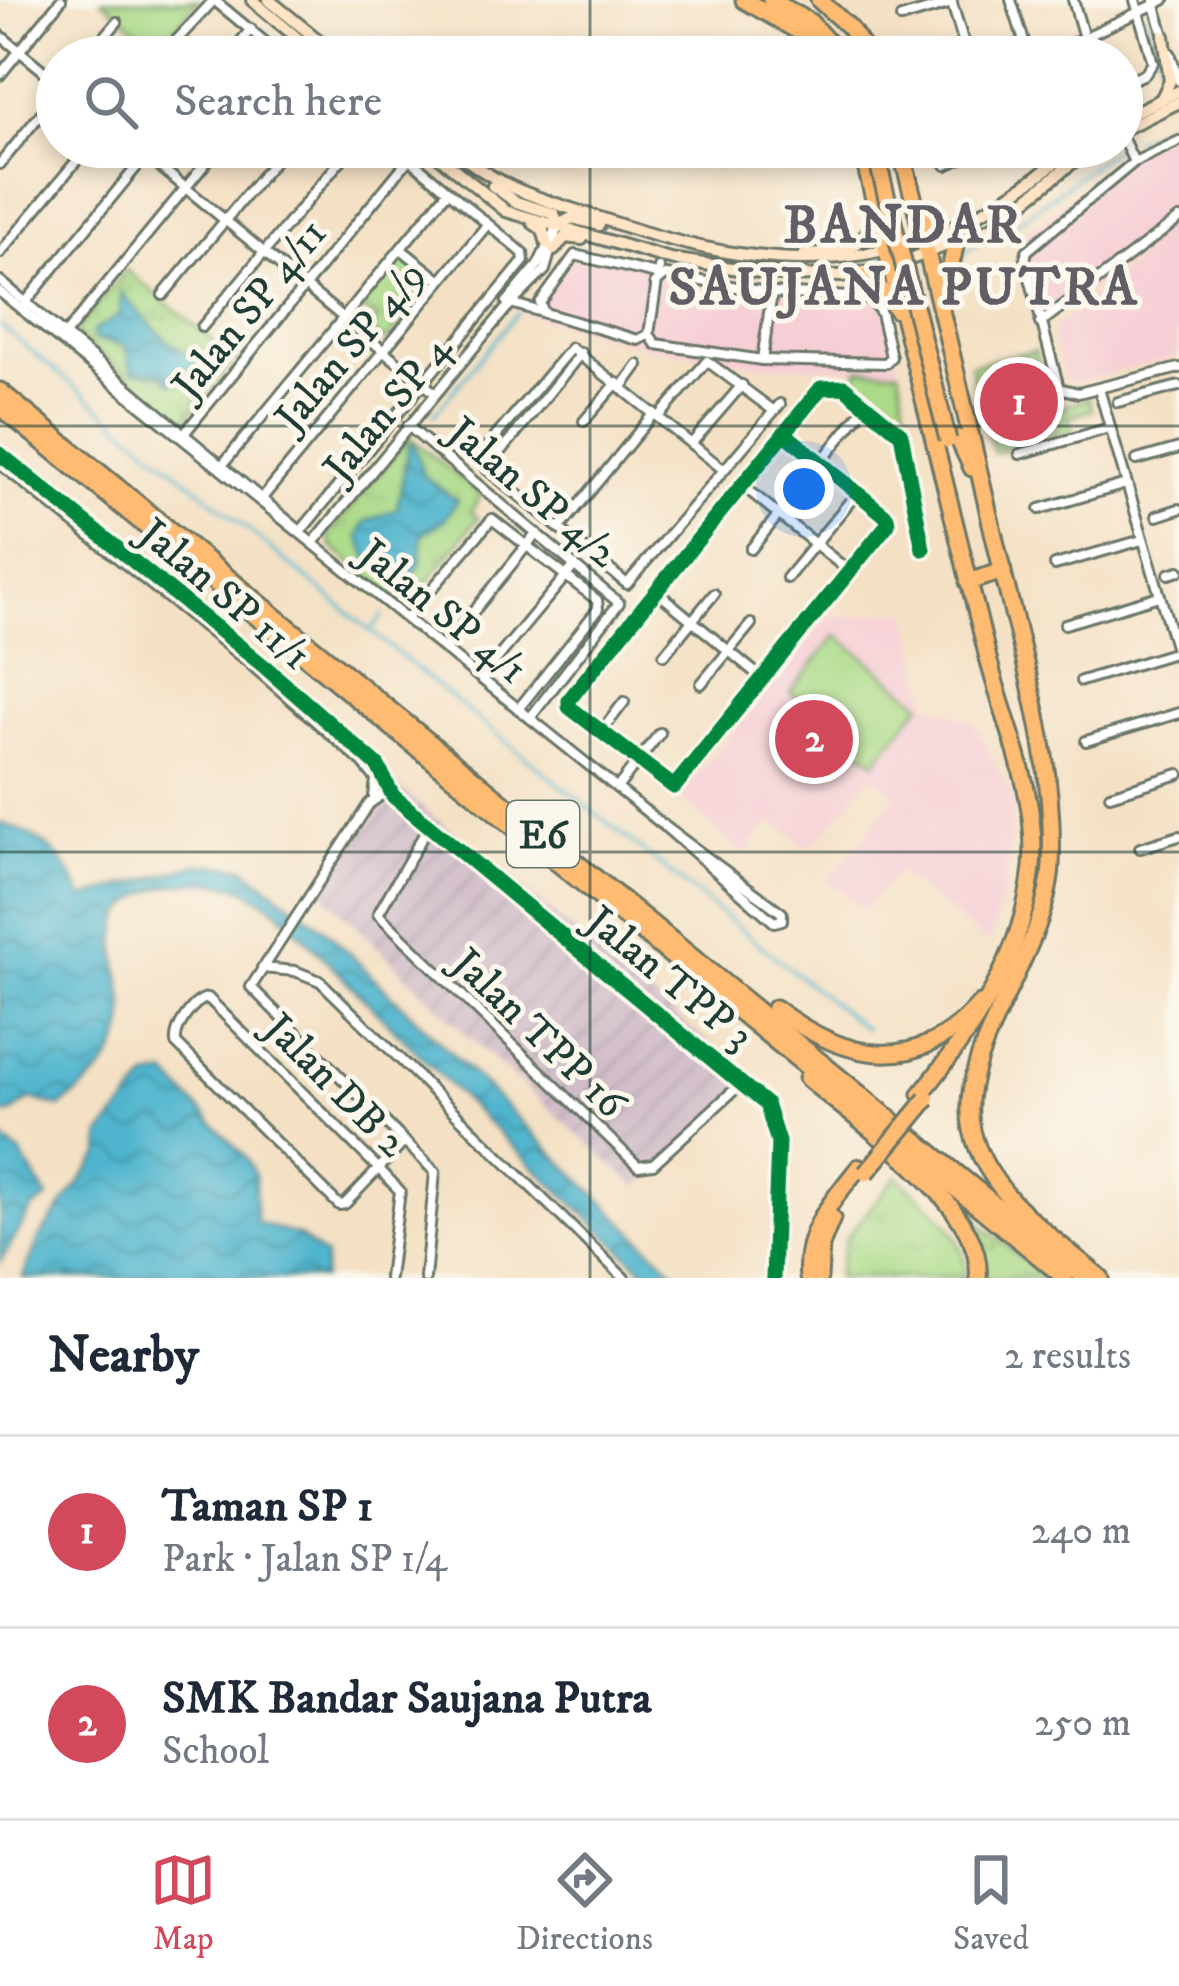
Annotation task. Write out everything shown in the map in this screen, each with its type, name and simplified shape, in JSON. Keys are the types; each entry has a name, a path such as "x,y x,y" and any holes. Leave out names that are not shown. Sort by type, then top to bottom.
{"highway":[{"path":"744,0 805,36"},
{"path":"771,0 810,22 822,36"},
{"path":"788,0 836,36"},
{"path":"819,0 855,36"},
{"path":"866,168 968,582 1031,803 1032,866 1022,915 996,986 967,1038 924,1097"},
{"path":"880,168 953,439 986,500"},
{"path":"890,168 953,439 950,508"},
{"path":"906,168 1003,571 1051,823 1044,909 971,1083 976,1146 1001,1188 1101,1278"},
{"path":"917,211 930,225 952,236 944,319"},
{"path":"859,275 878,286 902,317"},
{"name":"E6","path":"0,391 1085,1278"},
{"name":"E6","path":"0,407 1065,1278"},
{"path":"968,582 1003,571"},
{"path":"665,930 792,1021 855,1053 892,1054 939,1040 996,986"},
{"path":"650,942 946,1199 973,1236 978,1278"},
{"path":"808,1278 807,1256 819,1220 1007,1001"},
{"path":"819,1278 826,1229 863,1170"}],"main road":[{"path":"252,0 295,36"},
{"path":"269,0 313,36"},
{"path":"1164,36 1179,66"},
{"path":"1160,100 1170,81 1164,36"},
{"path":"1143,108 1179,92"},
{"path":"1143,122 1179,102"},
{"path":"454,168 510,212 538,225 550,247 565,237 648,253"},
{"path":"476,168 508,198 554,214 558,225"},
{"path":"477,168 514,192 665,240"},
{"path":"952,236 1051,168"},
{"path":"510,212 675,260 780,275 859,275 890,267 926,245 1011,217 1068,168"},
{"path":"766,259 835,254 858,246 868,234 875,208"},
{"path":"558,225 572,218 766,259 843,261 886,248 926,245"},
{"path":"648,253 659,274 675,260"}],"street":[{"path":"0,75 62,0"},
{"path":"181,36 214,0 259,36"},
{"path":"1011,0 1022,36"},
{"path":"1073,0 1083,36"},
{"path":"1135,0 1153,62 1143,75"},
{"path":"902,18 951,1 962,36"},
{"path":"1088,36 1157,2 1179,80"},
{"path":"105,36 117,22"},
{"path":"245,36 251,29"},
{"path":"0,35 36,64"},
{"path":"0,164 36,120"},
{"path":"1143,158 1179,141"},
{"path":"0,253 71,168"},
{"path":"23,305 136,168"},
{"path":"167,168 435,393"},
{"path":"62,338 202,168"},
{"path":"163,295 269,168"},
{"path":"202,327 335,168"},
{"name":"Jalan SP 4/11","path":"182,436 402,168"},
{"path":"300,532 525,257 420,168"},
{"path":"1127,168 1025,255 1054,378 1064,392 1099,389 1179,368"},
{"path":"220,467 448,191"},
{"path":"1040,323 1179,219"},
{"name":"Jalan SP 4/9","path":"260,500 487,225"},
{"name":"Jalan SP 4","path":"314,542 435,393 545,270 558,225"},
{"path":"401,249 441,281"},
{"path":"544,314 540,303 575,255 772,293 870,298 881,314 890,361 762,360 656,344 649,334 659,274"},
{"name":"Jalan SP 4/1","path":"0,281 62,338 443,648 663,825 782,913 782,920 774,922 663,825"},
{"name":"Jalan SP 4/1","path":"0,292 23,305"},
{"path":"762,360 772,293"},
{"path":"509,306 638,340 649,334"},
{"path":"560,528 657,415 707,361 777,407 630,584 597,558 487,469 581,353 619,385 657,415 692,443 724,470"},
{"path":"584,421 638,365"},
{"path":"692,443 742,385"},
{"path":"784,433 889,521 674,787 601,732 568,703 784,433 827,386 844,387 903,437 922,550"},
{"path":"1118,402 1179,386"},
{"path":"1081,682 1178,656 1099,389"},
{"path":"751,548 866,406"},
{"name":"Jalan SP 4/2","path":"408,426 619,603 530,718"},
{"path":"1020,454 1108,428"},
{"path":"1137,460 1179,448"},
{"name":"Jalan SP 11/1","path":"0,454 265,667 378,766 393,796"},
{"name":"Jalan SP 11/1","path":"0,464 248,662 363,763 376,779 374,799"},
{"path":"1040,509 1126,484"},
{"path":"742,485 850,572"},
{"path":"787,578 856,494"},
{"path":"1157,516 1179,509"},
{"path":"407,618 492,519 529,543 597,600 598,609 519,708"},
{"path":"324,530 327,554"},
{"path":"443,648 537,533"},
{"path":"1055,565 1142,540"},
{"path":"585,572 597,558"},
{"path":"481,678 575,565"},
{"path":"656,591 763,680"},
{"path":"664,655 714,594"},
{"path":"1065,624 1159,596"},
{"path":"700,684 751,624"},
{"path":"591,641 606,652"},
{"path":"601,732 624,703"},
{"path":"1086,742 1179,713"},
{"path":"617,788 660,733"},
{"path":"1110,795 1179,774"},
{"path":"393,796 374,799 251,987 437,1178 425,1278"},
{"name":"Jalan TPP 3","path":"393,796 766,1104 778,1142 773,1278"},
{"name":"Jalan TPP 16","path":"428,827 378,914 638,1166 653,1164 742,1082"},
{"path":"1140,848 1179,836"},
{"path":"262,968 296,971 320,981 624,1278"},
{"name":"Jalan DB 2","path":"379,1168 345,1204 334,1202 174,1038 197,1001 208,998 379,1168 400,1191 389,1278"},
{"path":"379,1168 404,1142"}],"shaded area":[{"path":"1179,129 1179,357 1072,383 1065,380 1053,339 1055,328 1171,233 1033,331 1016,240 1109,168 1143,168 1143,144"},
{"path":"577,246 670,269 870,294 886,308 899,370 761,365 643,346 523,313 566,252"},
{"path":"908,611 929,703 973,722 1013,799 1007,883 988,944 898,871 865,910 828,880 897,796 871,775 810,849 771,820 744,855 680,797 828,617"},
{"path":"397,786 755,1081 637,1187 471,1039 320,890"}],"green space":[{"path":"102,0 198,0 167,36 145,36"},
{"path":"402,257 434,284 385,342 370,330 377,320 364,309 353,316"},
{"path":"126,270 237,360 184,421 74,333"},
{"path":"1035,351 1044,389 1063,407 1089,398 1092,410 1069,417 1073,431 994,453 970,365"},
{"path":"859,369 899,370 909,426 854,385"},
{"path":"409,437 481,495 471,511 478,518 407,608 331,546 329,535"},
{"path":"837,635 922,704 875,762 790,692"},
{"path":"897,1176 954,1233 961,1247 964,1278 837,1278 846,1238"},
{"path":"968,1215 1046,1278 986,1278 981,1241"}],"water":[{"path":"121,292 166,338 221,372 170,383 162,374 132,371 125,345 94,340 93,331 120,315"},
{"path":"409,444 414,444 423,475 457,501 443,521 422,535 421,562 402,595 397,592 399,581 369,559 359,537 365,522 397,509"},
{"path":"0,823 51,850 83,898 199,864 243,867 321,926 681,1278 652,1278 470,1106 275,908 229,885 174,885 140,897 128,908 117,935 125,1017 114,1054 90,1083 60,1107 31,1099 9,1115 0,1110"},
{"path":"167,1075 247,1159 255,1177 256,1222 299,1236 325,1257 323,1278 23,1278 39,1238 101,1153 101,1135 148,1078"},
{"path":"0,1137 20,1153 48,1198 32,1209 0,1262"}],"waterway":[{"path":"1141,0 1142,4"},
{"path":"1145,14 1164,73"},
{"path":"1143,135 1179,119"},
{"path":"958,264 969,248 1018,222 1089,168"},
{"path":"433,416 517,313"},
{"path":"0,325 442,690 865,1029"},
{"path":"373,628 383,615"}],"cycle path":[{"path":"784,433 887,517 888,524 674,787 569,707 569,700 663,583 695,544 758,466 789,427 821,388 844,387 901,434 923,549"},
{"path":"0,454 265,667 378,766 393,796 766,1104 778,1142 773,1278"}],"place":[{"name":"Taman SP 1","path":"1019,402"},
{"name":"SMK Bandar Saujana Putra","path":"814,739"}],"district":[{"name":"BANDAR SAUJANA PUTRA","path":"904,254"}]}
